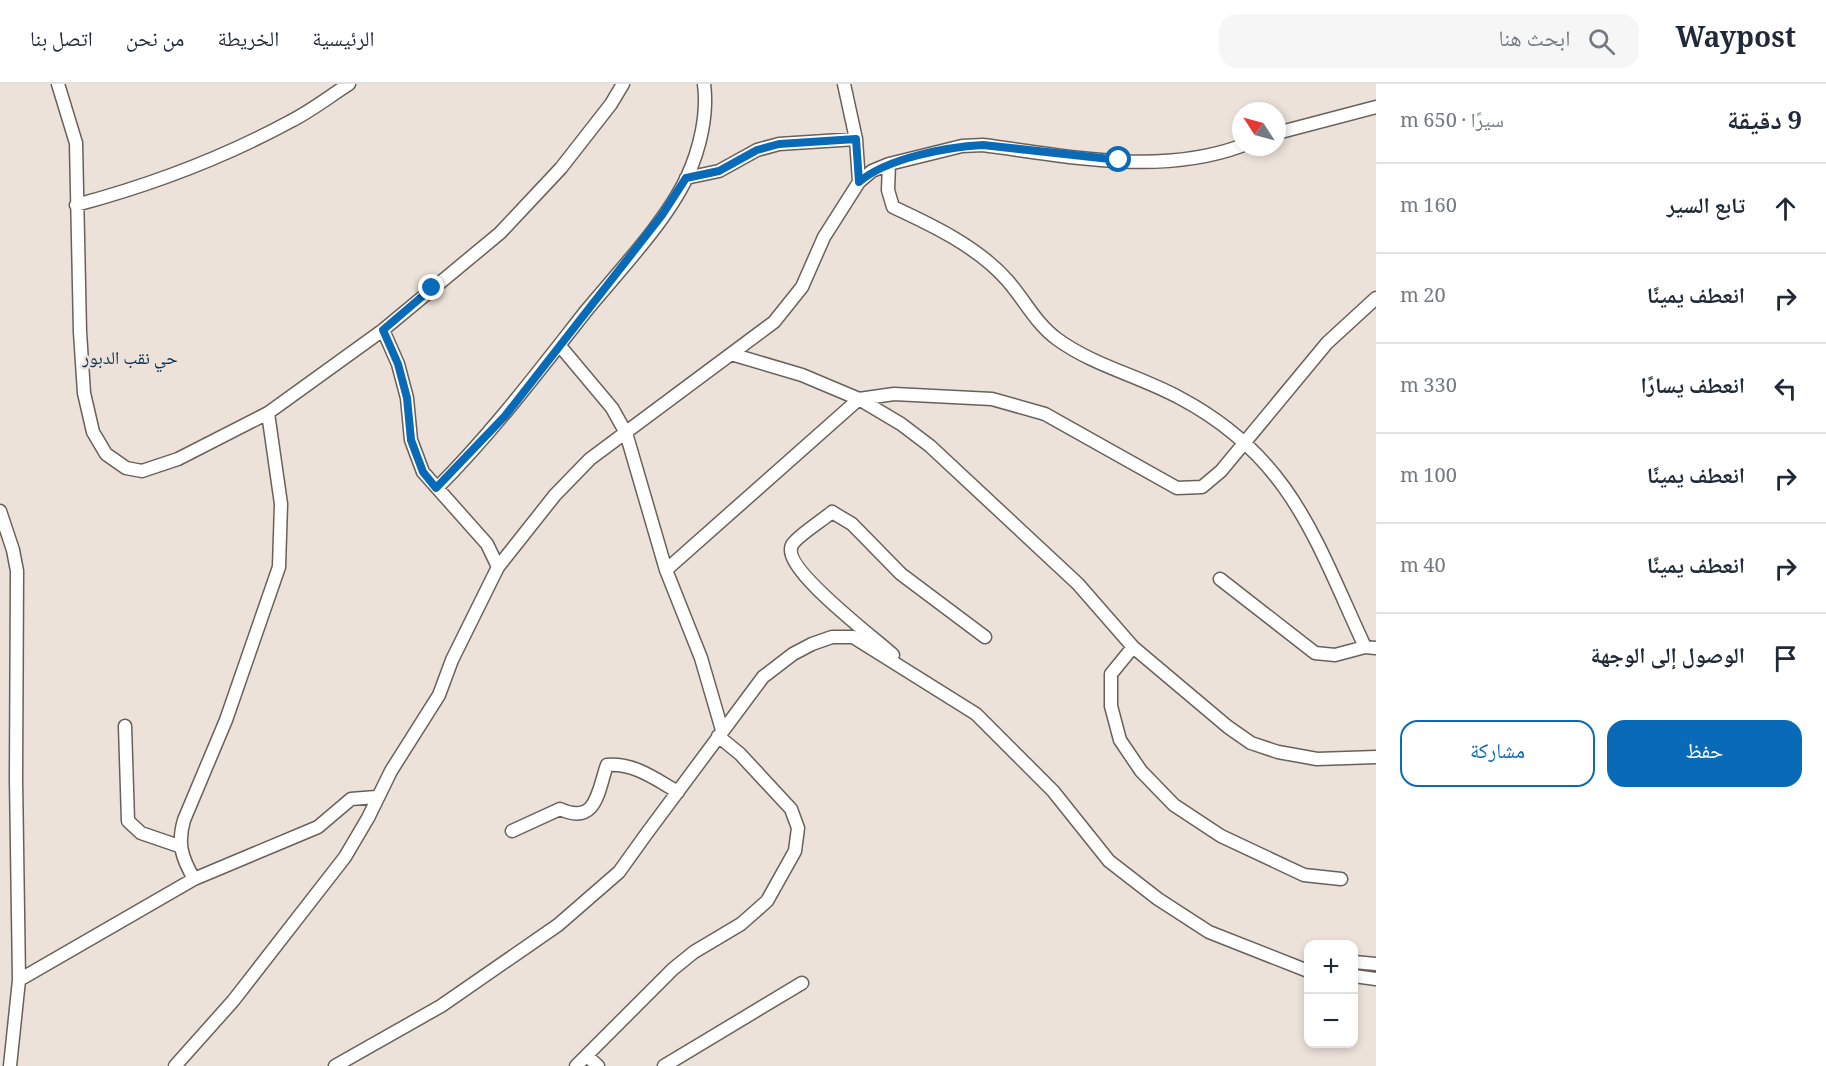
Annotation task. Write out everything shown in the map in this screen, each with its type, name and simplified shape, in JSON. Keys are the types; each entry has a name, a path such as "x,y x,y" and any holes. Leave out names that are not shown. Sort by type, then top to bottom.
{"street":[{"path":"58,84 76,143 76,206 84,393 93,432 106,454 126,468 151,470 268,413 383,330 500,232 561,168 611,104 623,84"},
{"path":"76,206 192,168 292,121 349,84"},
{"path":"436,488 505,416 662,215 686,178 700,142 705,96 704,84"},
{"path":"844,84 856,139 859,182"},
{"path":"1286,131 1376,107"},
{"path":"686,178 719,171 757,150 779,144 856,139"},
{"path":"175,1066 233,1001 326,882 363,828 376,797 439,695 452,660 498,567 555,495 590,459 774,322 788,308 802,287 824,237 859,182 872,171 889,165 962,146 983,145 1142,163 1197,157 1232,148"},
{"path":"889,165 888,190 893,207 936,229 990,265 1006,278 1046,330 1057,339 1075,351 1179,397 1247,442 1281,480 1307,521 1370,647 1335,655 1315,653 1220,579"},
{"path":"666,570 859,399 894,394 960,395 1011,404 1045,414 1177,488 1202,487 1221,471 1247,442 1327,343 1376,298"},
{"path":"383,330 398,364 407,398 411,440 423,472 487,544 498,567"},
{"path":"560,346 612,408 626,433 666,570 701,657 720,733 791,809 798,828 795,851 767,901 741,924 694,952 673,969 576,1066"},
{"path":"731,354 802,375 859,399 901,424 930,446 1078,584 1133,647 1227,727 1251,743 1278,752 1317,759 1376,757"},
{"path":"194,879 182,858 179,846 184,820 230,709 279,567 280,504 268,413"},
{"path":"0,511 13,550 17,571 16,779 19,980 10,1066"},
{"path":"909,670 819,591 796,567 790,553 792,544 832,512 852,524 901,574 985,637"},
{"path":"0,545 13,550"},
{"path":"335,1066 441,1006 558,925 620,872 763,677 793,654 832,637 853,637 976,714 1053,791 1109,861 1158,899 1209,932 1304,969"},
{"path":"1133,647 1111,674 1111,706 1120,740 1141,771 1174,805 1221,836 1304,875 1341,879"},
{"path":"125,726 128,821 141,834 179,846"},
{"path":"512,831 560,809 578,814 584,813 595,801 607,765 622,764 633,767 678,792"},
{"path":"19,980 194,879 318,826 357,796 376,797"},
{"path":"1358,962 1376,964"},
{"path":"1358,977 1376,979"},
{"path":"664,1066 802,983"},
{"path":"588,1056 598,1066"}],"district":[{"name":"حي نقب الدبور","path":"130,358"}],"route":[{"path":"432,288 383,330 398,364 407,398 411,440 423,472 436,488 505,416 662,215 686,178 719,171 757,150 779,144 856,139 859,182 872,171 889,165 962,146 983,145 1119,160"}]}
